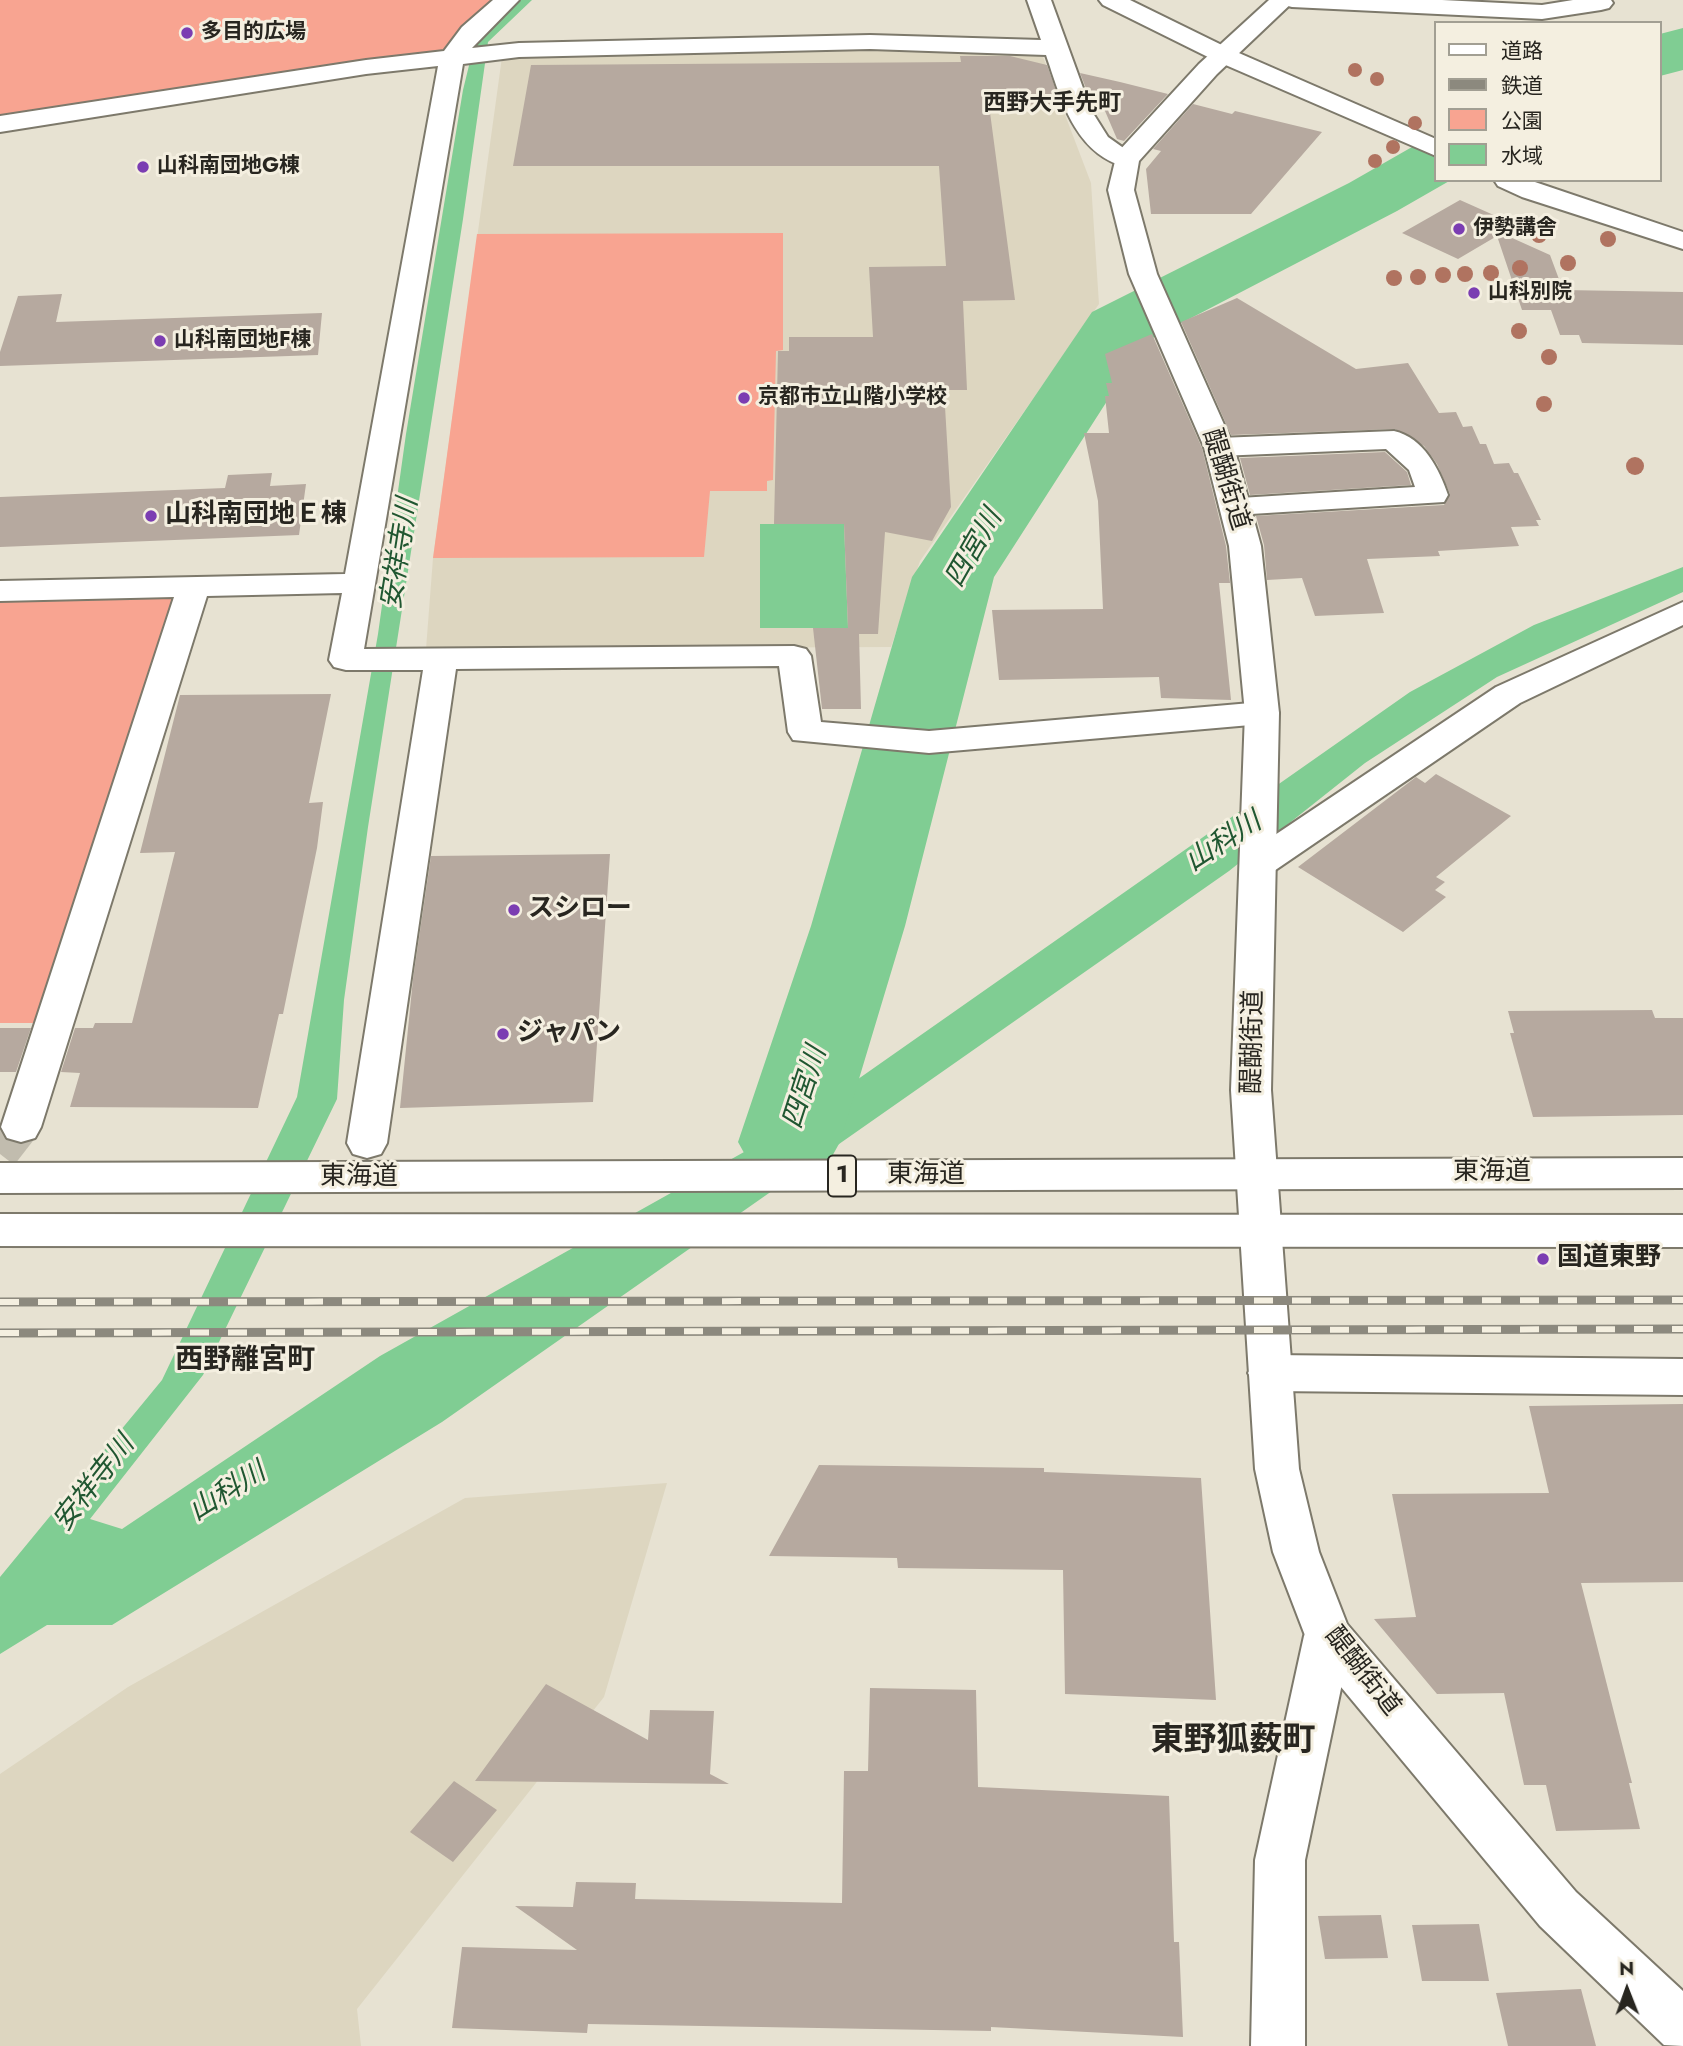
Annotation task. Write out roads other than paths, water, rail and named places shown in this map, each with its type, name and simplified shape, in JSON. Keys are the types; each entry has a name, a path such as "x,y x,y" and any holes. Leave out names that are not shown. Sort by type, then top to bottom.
{"main road":[{"path":"508,0 471,32 452,57 346,660 794,656 805,732 885,740 929,742 1262,713"},
{"path":"1039,0 1078,110 1098,142 1126,159 1223,55 1283,0"},
{"path":"1111,0 1223,55 1434,147"},
{"path":"1292,0 1542,12 1601,3 1598,0"},
{"path":"0,124 366,67 519,50 870,42 1056,48"},
{"name":"醍醐街道","path":"1126,159 1121,190 1143,274 1219,447 1245,546 1262,713 1251,1090 1277,1469 1296,1552 1328,1636 1558,1909 1683,2027"},
{"path":"1511,182 1531,191 1683,241"},
{"path":"1219,447 1394,440 1423,467 1433,495 1236,506"},
{"path":"0,591 358,583"},
{"path":"21,1127 194,586"},
{"path":"1258,852 1508,695 1683,612"},
{"path":"367,1143 436,659"},
{"name":"東海道","path":"0,1178 1683,1173"},
{"name":"東海道","path":"0,1230 1683,1231"},
{"path":"1270,1373 1683,1377"},
{"path":"1278,2046 1280,1860 1328,1636"}],"water":[{"path":"513,0 532,0 488,42 368,827 344,1000 337,1099 203,1375 90,1519 122,1529 380,1356 794,1124 1410,692 1534,625 1683,567 1683,592 1497,677 1365,763 1229,871 442,1422 112,1625 47,1625 0,1654 0,1577 162,1380 297,1097 378,634 406,434 463,90 474,45"},
{"path":"760,524 844,524 848,628 760,628"}],"waterway":[{"name":"四宮川","path":"1662,56 1683,47"},
{"name":"四宮川","path":"789,1142 858,926 953,577 1118,327 1373,197 1434,162"}],"tunnel":[{"path":"0,1154 21,1127"}],"railway":[{"path":"0,1302 1683,1300"},
{"path":"0,1333 1683,1329"}],"place":[{"name":"多目的広場","path":"187,33"},
{"name":"山科南団地G棟","path":"143,167"},
{"name":"伊勢講舎","path":"1459,229"},
{"name":"山科別院","path":"1474,293"},
{"name":"山科南団地F棟","path":"160,341"},
{"name":"京都市立山階小学校","path":"744,398"},
{"name":"山科南団地Ｅ棟","path":"151,516"},
{"name":"スシロー","path":"514,910"},
{"name":"ジャパン","path":"503,1034"},
{"name":"国道東野","path":"1543,1259"}],"district":[{"name":"西野大手先町","path":"1052,104"},
{"name":"西野離宮町","path":"245,1361"},
{"name":"東野狐薮町","path":"1233,1742"}],"water label":[{"name":"安祥寺川","path":"401,554"},
{"name":"山科川","path":"1224,843"},
{"name":"安祥寺川","path":"95,1484"},
{"name":"山科川","path":"228,1493"}]}
